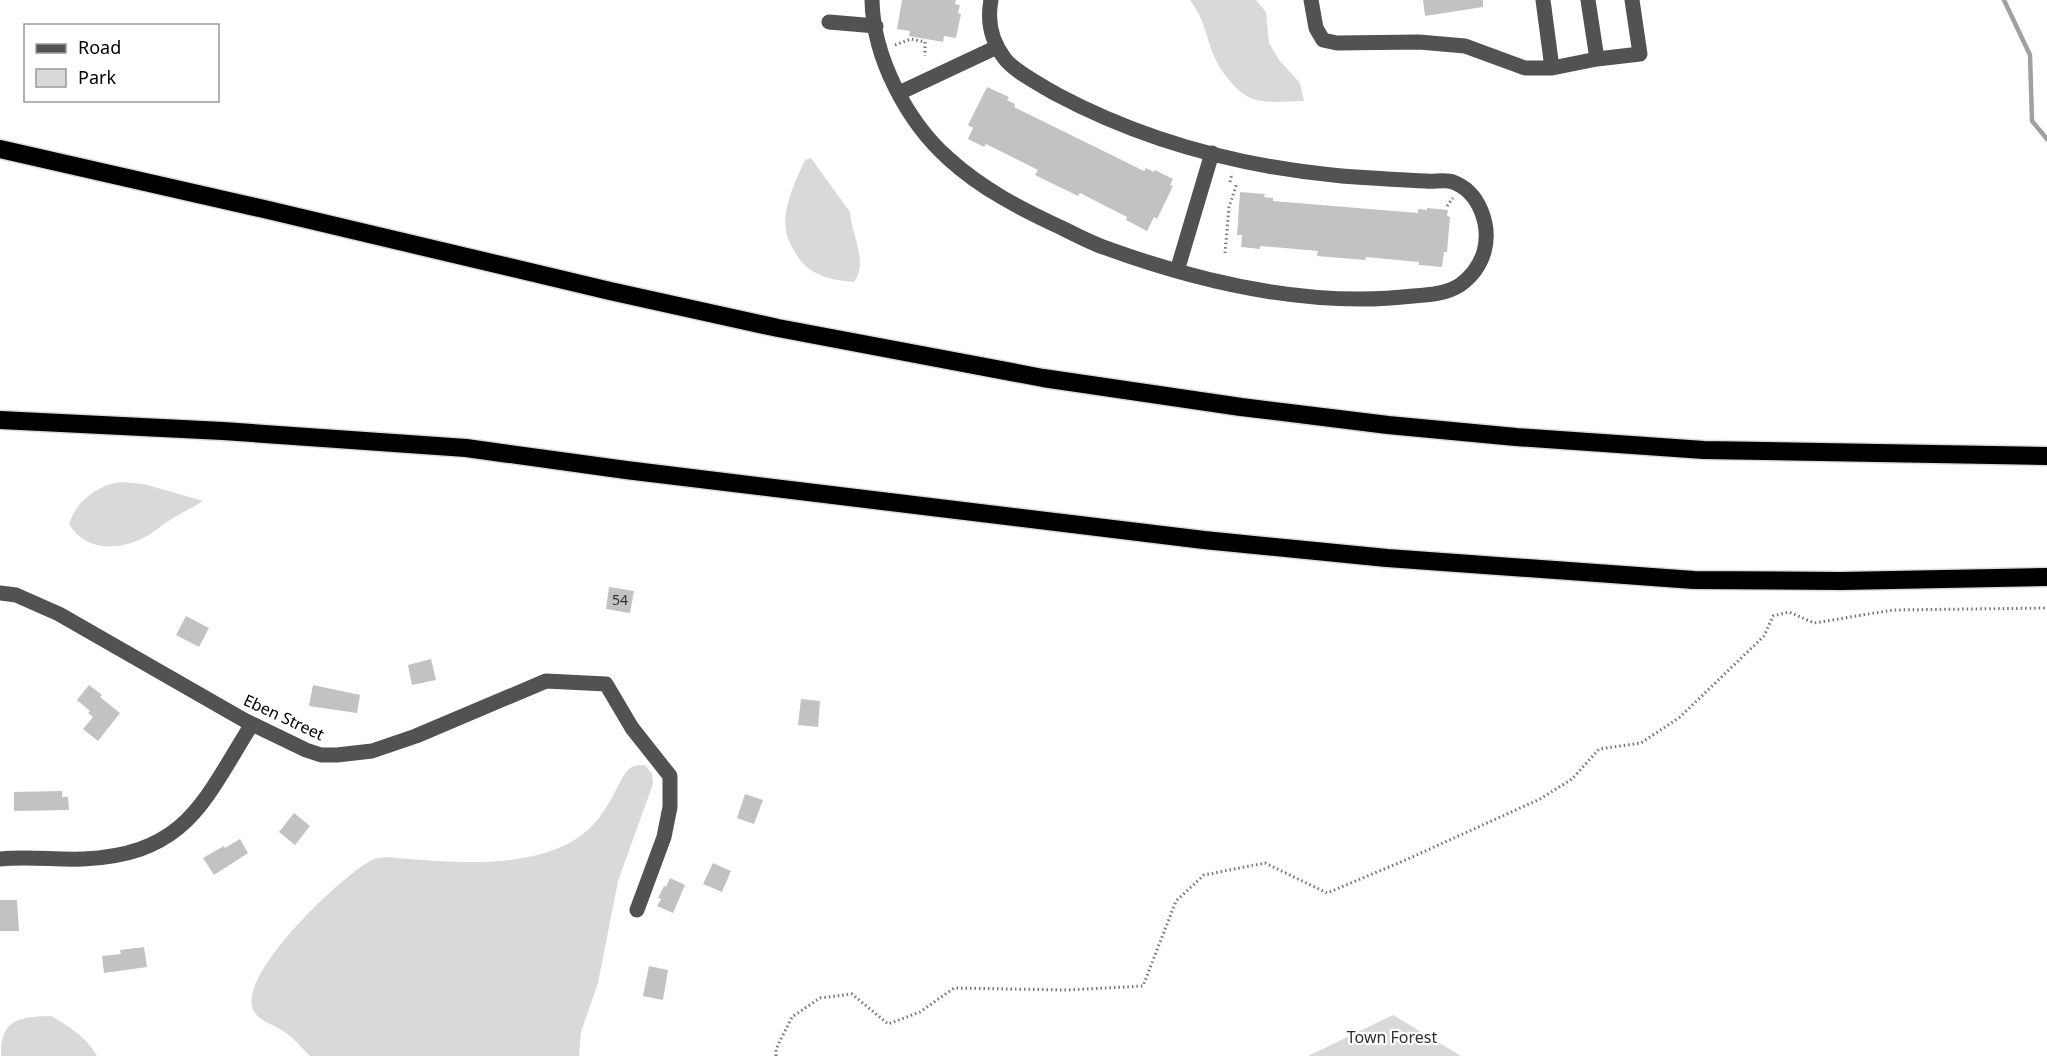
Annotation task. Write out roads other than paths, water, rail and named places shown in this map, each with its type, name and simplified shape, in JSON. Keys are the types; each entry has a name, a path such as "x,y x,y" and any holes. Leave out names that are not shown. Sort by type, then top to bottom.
{"highway":[{"path":"0,149 609,291 778,328 1055,380 1388,425 1527,437 1704,450 2047,456"},
{"path":"0,420 223,430 466,448 626,470 1204,540 1399,559 1694,580 1841,581 2047,577"}],"street":[{"path":"872,0 881,49 899,93 911,115 935,146 984,187 1040,218 1103,248 1177,271 1245,288 1309,296 1373,299 1437,294 1458,286 1476,269 1484,253 1487,236 1483,212 1470,193 1452,180 1429,182 1340,176 1245,162 1128,128 1040,85 1007,62 988,23 991,0"},
{"path":"1311,0 1316,28 1323,39 1337,43 1419,42 1465,46 1525,68 1552,68 1597,59 1640,54 1632,0"},
{"path":"1543,0 1552,68"},
{"path":"1588,0 1597,59"},
{"path":"829,22 876,26"},
{"path":"899,93 998,47"},
{"path":"1177,271 1212,153"},
{"name":"Eben Street","path":"0,593 16,595 59,614 252,723 306,750 321,754 354,754 372,751 416,736 546,681 606,684 632,728 670,776 670,807 664,837 637,910"},
{"path":"0,859 16,857 84,859 123,855 157,843 173,833 201,806 252,723"}],"waterway":[{"path":"2004,0 2030,55 2032,121 2047,139"}],"park label":[{"name":"Town Forest","path":"1392,1037"}]}
